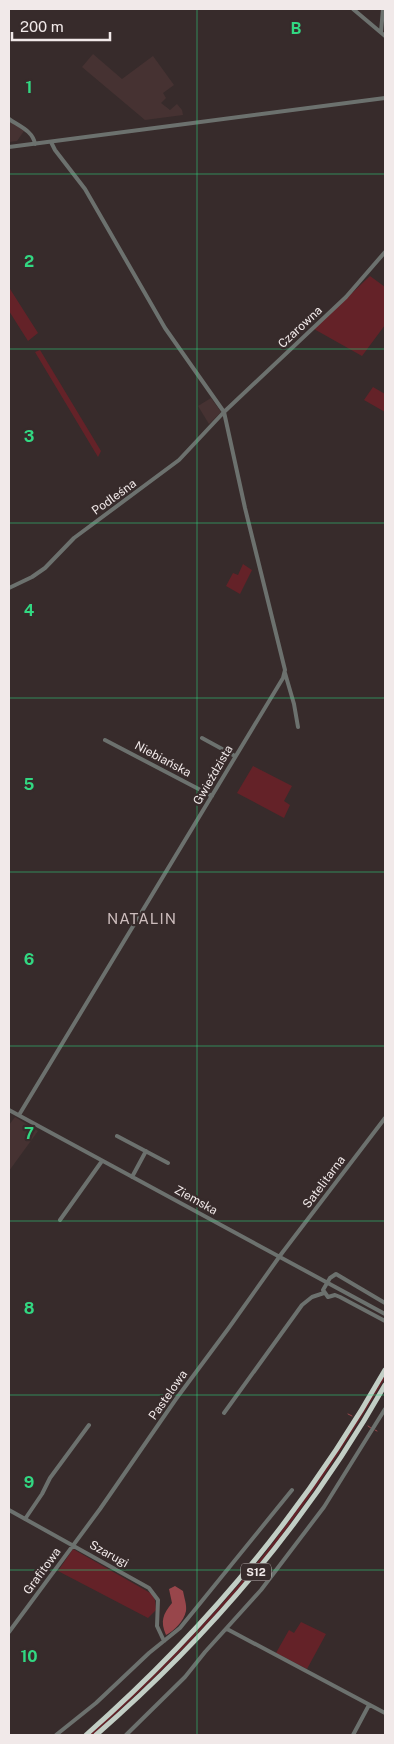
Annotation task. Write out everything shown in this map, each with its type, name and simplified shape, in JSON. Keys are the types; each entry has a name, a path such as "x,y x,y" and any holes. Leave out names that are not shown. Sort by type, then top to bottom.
{"highway":[{"name":"S12","path":"86,1735 173,1653 248,1570 319,1476 356,1420 385,1370"},
{"name":"S12","path":"96,1735 209,1626 255,1573 322,1485 361,1426 385,1385"}],"street":[{"path":"353,9 385,36"},
{"path":"381,32 383,9"},
{"path":"9,147 385,98"},
{"path":"9,119 33,137 35,144"},
{"path":"51,142 54,150 86,189 162,323 224,412 245,508 294,704 298,727"},
{"name":"Czarowna","path":"224,412 346,298 385,252"},
{"name":"Podleśna","path":"9,588 46,568 74,538 179,460 224,412"},
{"name":"Gwieździsta","path":"19,1116 285,673"},
{"path":"202,738 235,756"},
{"name":"Niebiańska","path":"105,740 212,796"},
{"name":"Ziemska","path":"9,1110 385,1314"},
{"name":"Satelitarna","path":"280,1257 385,1118"},
{"path":"117,1136 168,1163"},
{"path":"132,1177 146,1151"},
{"path":"60,1220 102,1161"},
{"name":"Pastelowa","path":"73,1545 176,1399 280,1257"},
{"path":"324,1293 327,1283 336,1274 385,1303"},
{"path":"324,1293 328,1297 335,1295 340,1297 385,1321"},
{"path":"224,1413 302,1305 312,1297 324,1293"},
{"path":"126,1735 185,1677 261,1590 324,1507 385,1409"},
{"path":"25,1519 50,1478 89,1425"},
{"path":"56,1735 96,1703 149,1653 180,1628 292,1490"},
{"name":"Szarugi","path":"9,1510 152,1591 158,1600 157,1626 164,1641"},
{"name":"Grafitowa","path":"9,1632 73,1545"},
{"path":"227,1629 385,1713"},
{"path":"353,1735 368,1705"}],"shaded area":[{"path":"93,54 122,79 153,56 174,85 163,93 166,98 161,103 170,110 177,104 182,110 183,115 145,120 82,67"},
{"path":"9,120 24,131 17,141 9,142"},
{"path":"370,276 385,287 385,325 362,356 314,329"},
{"path":"10,289 38,333 28,341 9,311"},
{"path":"40,350 101,451 98,457 35,352"},
{"path":"373,387 385,394 385,412 364,400"},
{"path":"211,398 221,412 209,424 198,406"},
{"path":"243,564 252,570 240,594 226,586 233,573 238,575"},
{"path":"253,766 292,786 284,801 290,805 284,818 237,793"},
{"path":"15,1117 38,1131 9,1171 9,1125"},
{"path":"385,1374 385,1378 370,1404 338,1455 268,1553 213,1617 176,1656 93,1735 89,1735 181,1648 265,1553 328,1465"},
{"path":"73,1549 152,1594 156,1610 148,1618 58,1571"},
{"path":"175,1586 183,1591 186,1611 178,1625 166,1635 163,1618 172,1603 169,1589"},
{"path":"301,1622 326,1634 307,1669 276,1653 289,1630 294,1633"}],"waterway":[{"path":"348,1414 352,1416"}],"district":[{"name":"NATALIN","path":"142,918"}]}
